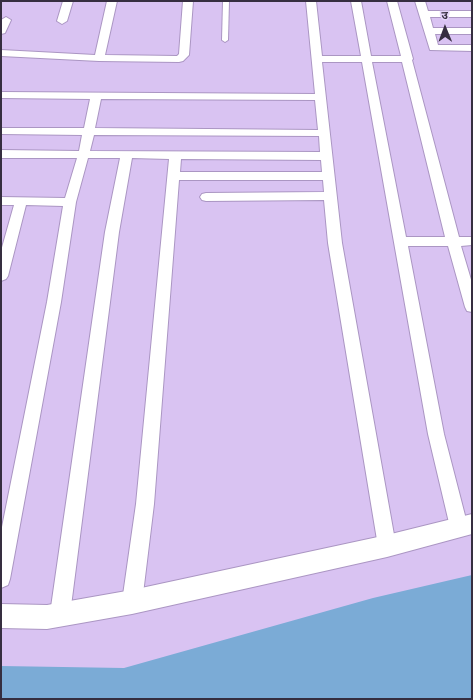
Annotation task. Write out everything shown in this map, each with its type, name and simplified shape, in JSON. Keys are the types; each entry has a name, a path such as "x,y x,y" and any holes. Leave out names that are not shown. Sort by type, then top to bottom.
{"street":[{"path":"62,21 68,1"},
{"path":"99,58 112,1"},
{"path":"1,53 99,58 179,59 184,55 188,1"},
{"path":"311,1 335,243 387,546"},
{"path":"1,616 47,617 132,602 387,546 466,526 439,448 368,59 356,1"},
{"path":"392,1 408,59 453,241 472,307"},
{"path":"420,1 434,48 472,48"},
{"path":"424,14 472,14"},
{"path":"1,31 6,20"},
{"path":"429,31 472,31"},
{"path":"317,59 408,59"},
{"path":"1,95 321,97"},
{"path":"1,579 54,302 70,202 84,153 87,132 96,96"},
{"path":"1,131 324,133"},
{"path":"1,154 84,153 327,156"},
{"path":"60,614 112,232 127,154"},
{"path":"132,602 145,504 175,154"},
{"path":"173,176 329,176"},
{"path":"206,197 331,196"},
{"path":"1,200 70,202"},
{"path":"1,276 21,201"},
{"path":"401,242 472,241"}],"lane":[{"path":"225,40 226,1"}],"water":[{"path":"472,575 472,699 1,699 1,666 124,668 373,598"}]}
